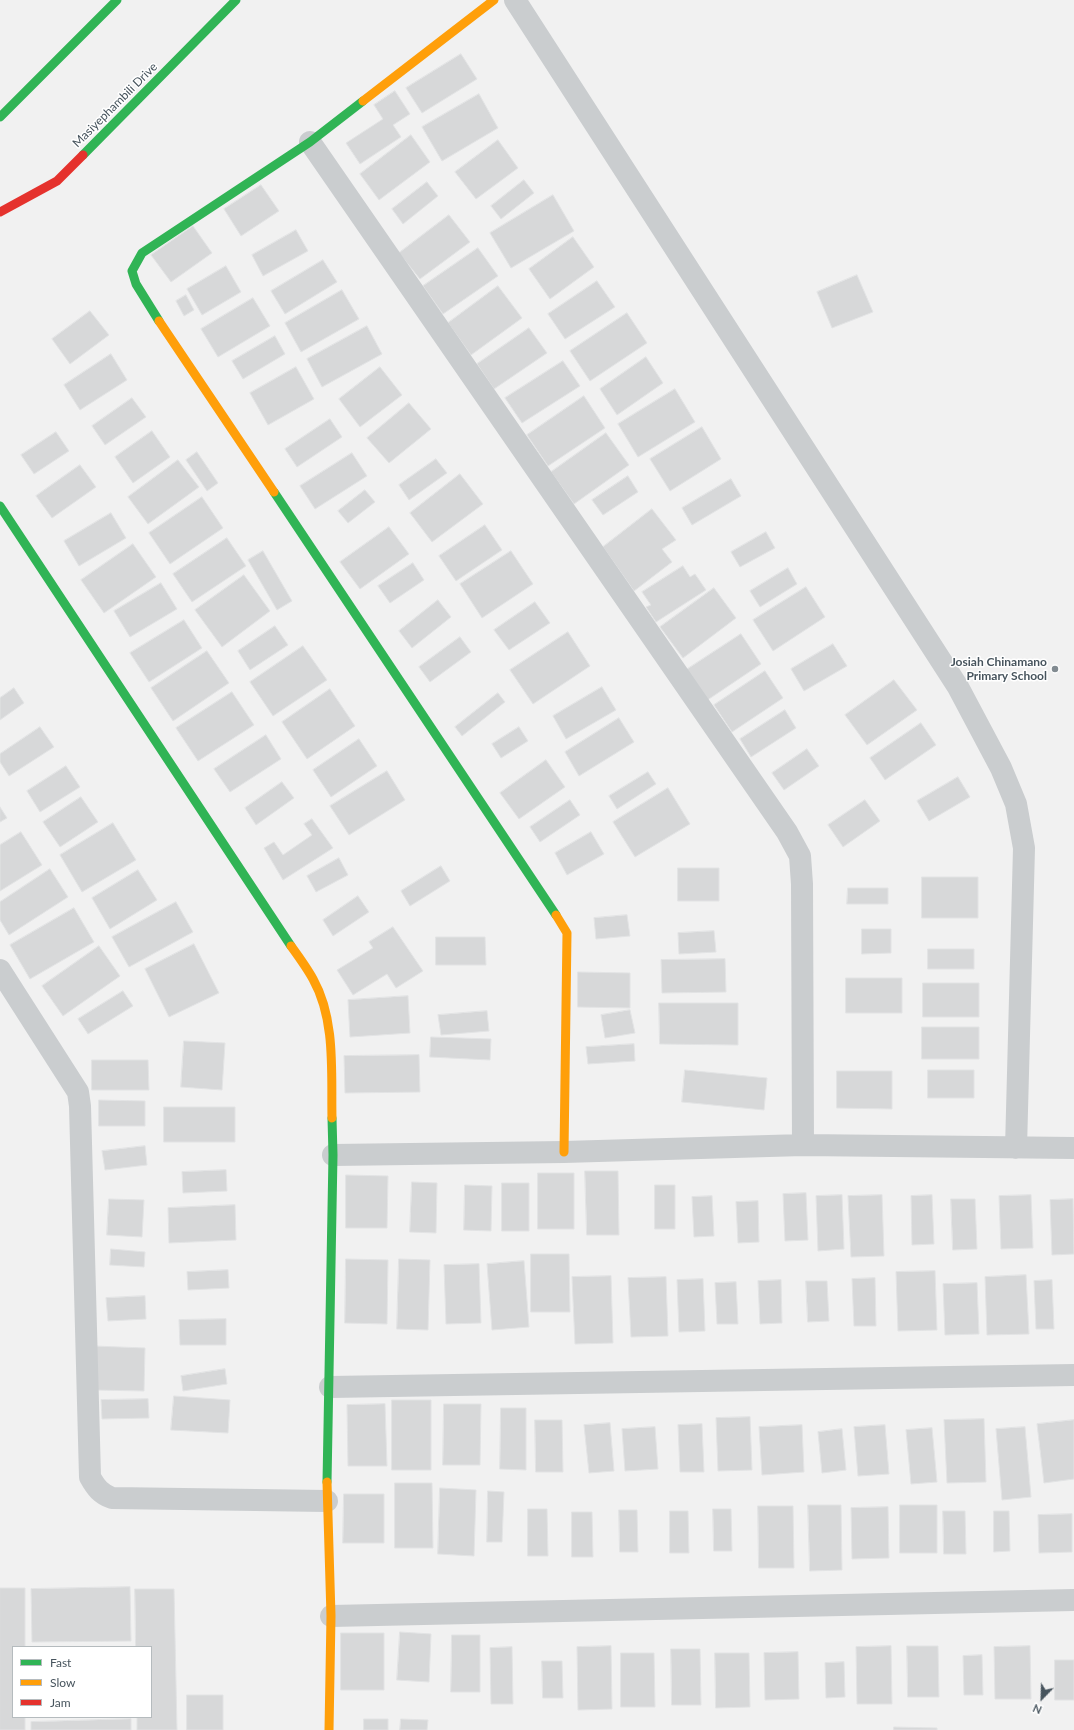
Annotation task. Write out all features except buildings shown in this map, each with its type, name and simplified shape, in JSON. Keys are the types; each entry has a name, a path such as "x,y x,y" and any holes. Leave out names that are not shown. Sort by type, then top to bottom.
{"street":[{"path":"0,117 117,0"},
{"name":"Masiyephambili Drive","path":"0,212 57,181 236,0"},
{"path":"494,0 310,142 142,253 132,271 136,284 144,298 567,933 564,1152"},
{"path":"515,0 958,687 1001,768 1016,804 1024,848 1016,1148"},
{"path":"310,142 787,832 800,856 802,884 803,1145"},
{"path":"3,517 314,980 327,1016 330,1046 333,1155 327,1501 331,1616 329,1730"},
{"path":"0,970 78,1092 80,1114 90,1477 94,1485 99,1491 112,1498 327,1501"},
{"path":"333,1155 564,1152 803,1145 1074,1148"},
{"path":"330,1387 1074,1375"},
{"path":"331,1616 1074,1600"}],"traffic: fast":[{"path":"0,117 117,0"},
{"path":"83,155 236,0"},
{"path":"159,321 136,284 132,271 142,253 310,142 363,101"},
{"path":"274,492 556,915"},
{"path":"0,506 291,946"},
{"path":"327,1482 333,1155 332,1118"}],"traffic: slow":[{"path":"363,101 494,0"},
{"path":"159,321 274,492"},
{"path":"556,915 567,933 564,1152"},
{"path":"291,946 313,979 326,1012 331,1047 332,1118"},
{"path":"327,1482 331,1616 329,1730"}],"traffic: jam":[{"path":"0,212 57,181 83,155"}],"place":[{"name":"Josiah Chinamano Primary School","path":"1055,669"}]}
